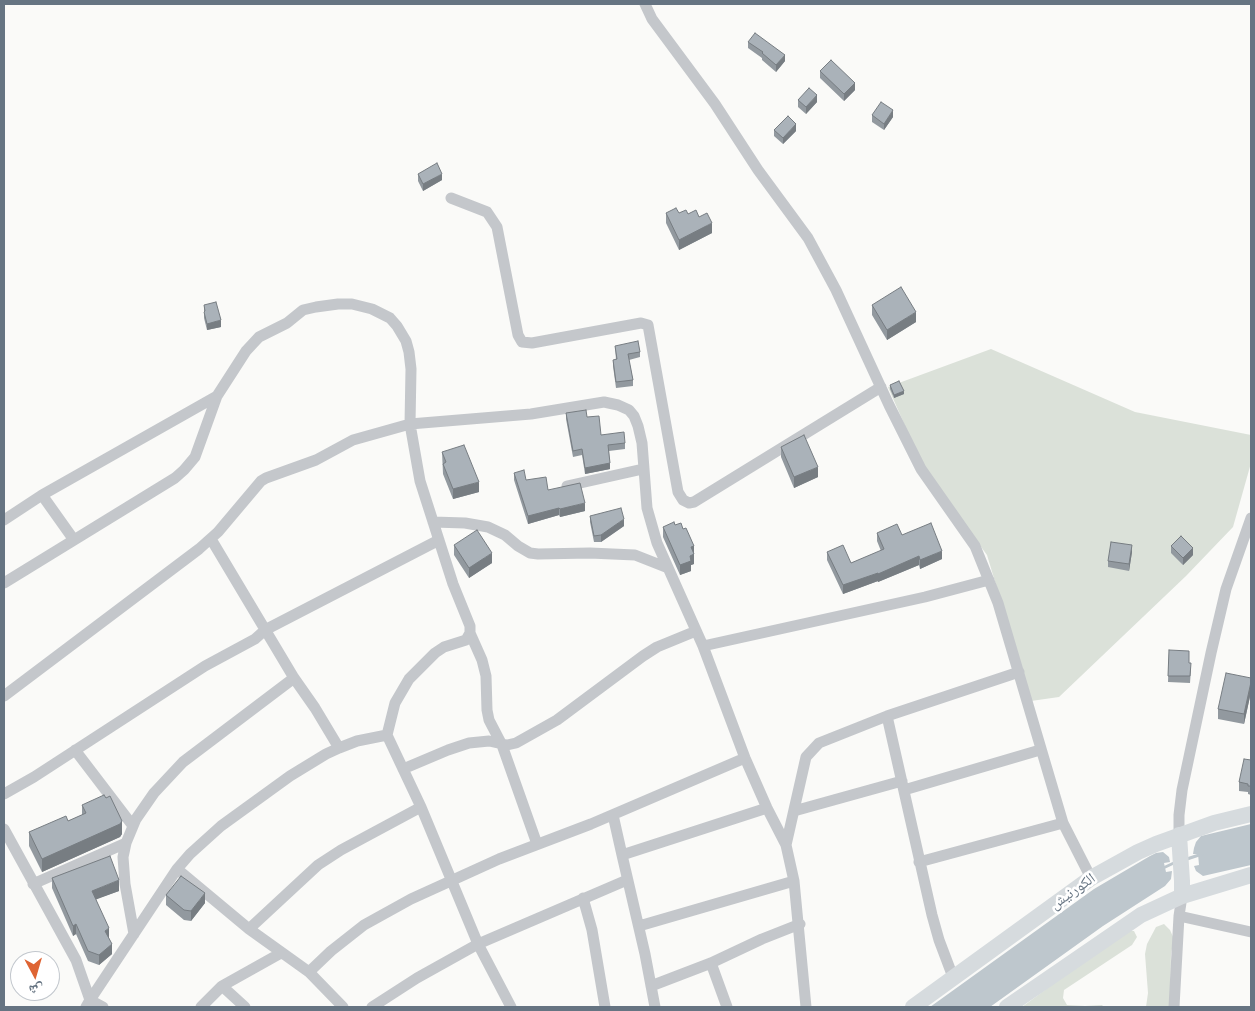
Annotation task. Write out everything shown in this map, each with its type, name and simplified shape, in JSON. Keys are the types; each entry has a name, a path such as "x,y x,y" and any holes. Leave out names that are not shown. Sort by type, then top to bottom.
{"main road":[{"name":"الكورنيش","path":"913,1007 1091,878 1138,852 1179,840 1214,823 1251,814"},
{"path":"1179,840 1182,889"},
{"path":"1007,1007 1140,915 1182,889 1251,875"}],"street":[{"path":"645,4 652,19 710,96 758,170 808,238 836,290 880,387 921,469 975,546 998,603 1063,823 1091,878"},
{"path":"451,198 487,212 497,228 518,335 522,342 532,343 640,323 648,324 678,492 683,500 694,502 880,387"},
{"path":"4,583 175,478 184,470 195,457 217,396 246,351 259,337 287,323 303,310 338,304 352,304 372,308 390,318 402,334 409,352 411,369 410,424 420,480 453,584 470,626 470,633 482,660 486,676 489,720 502,745 537,844"},
{"path":"4,520 42,495 217,396"},
{"path":"4,696 168,573 210,539 235,514 261,481 266,478 316,460 353,440 410,424 531,414 604,402 618,405 629,410 634,416 642,443 647,508 651,526 703,646 745,758 786,846 794,882 800,924 806,1007"},
{"path":"557,488 643,469"},
{"path":"42,495 74,540"},
{"path":"1179,840 1182,790 1211,653 1226,589 1251,518"},
{"path":"433,522 465,523 488,527 505,535 518,546 538,554 590,553 635,555 668,568"},
{"path":"210,539 294,678 339,748"},
{"path":"4,794 205,666 255,639 265,630 439,540"},
{"path":"703,646 925,597 989,580"},
{"path":"403,769 469,743 489,741 502,745 516,743 557,720 642,656 696,631"},
{"path":"470,633 466,640 444,647 417,669 394,703 388,735 421,807 478,944 511,1007"},
{"path":"786,846 803,766 806,757 819,743 835,735 887,716 1019,672"},
{"path":"134,934 123,870 123,858 126,843 136,819 154,793 183,762 294,678"},
{"path":"887,716 919,862 939,940 953,977"},
{"path":"88,1003 177,869 190,854 221,826 253,801 326,754 357,741 388,735"},
{"path":"75,750 133,826"},
{"path":"794,811 1040,750"},
{"path":"309,972 364,925 450,880 613,815 745,758"},
{"path":"249,929 318,865 341,850 421,807"},
{"path":"622,855 767,808"},
{"path":"613,815 639,926 655,1007"},
{"path":"919,862 1063,823"},
{"path":"4,829 76,960 88,1003"},
{"path":"34,884 126,843"},
{"path":"177,869 249,929 309,972 343,1007"},
{"path":"372,1007 417,978 478,944 627,880"},
{"path":"639,926 794,882"},
{"path":"1174,1007 1182,889"},
{"path":"583,898 592,930 604,1007"},
{"path":"1179,916 1251,932"},
{"path":"651,986 711,963 762,939 800,924"},
{"path":"201,1007 222,986 281,953"},
{"path":"711,963 727,1007"},
{"path":"222,986 245,1007"},
{"path":"88,1003 103,1007"}],"shaded area":[{"path":"991,349 1135,412 1251,435 1251,463 1233,527 1186,576 1059,697 1031,701 987,555 924,469 888,387"},
{"path":"1251,824 1251,865 1203,876 1196,871 1194,866 1199,865 1198,854 1193,854 1196,842 1201,836"},
{"path":"1163,852 1169,857 1170,862 1164,863 1166,872 1172,871 1171,879 1165,886 1103,926 990,1007 930,1007 1094,889 1150,856"},
{"path":"1164,924 1170,930 1174,939 1171,954 1170,1007 1146,1007 1148,993 1145,954 1147,944 1156,927"},
{"path":"1128,931 1134,931 1137,937 1132,945 1064,990 1063,998 1067,1005 1102,1005 1104,1007 1022,1007 1091,956"}],"building":[{"path":"755,33 785,55 776,65 763,52 748,42"},
{"path":"831,60 855,83 844,94 820,71"},
{"path":"809,88 817,95 806,107 798,100"},
{"path":"881,102 893,110 884,124 872,115"},
{"path":"788,116 796,124 783,138 774,130"},
{"path":"437,163 442,174 423,184 418,174"},
{"path":"676,208 679,213 686,210 688,214 696,210 699,217 707,213 712,223 679,240 666,213"},
{"path":"901,287 916,312 887,330 872,305"},
{"path":"216,302 221,320 207,324 204,305"},
{"path":"638,341 640,352 628,354 633,380 616,382 613,360 617,359 615,346"},
{"path":"899,381 904,391 894,395 890,385"},
{"path":"586,410 587,417 599,416 601,435 624,432 625,443 608,445 610,463 585,468 582,449 573,451 566,413"},
{"path":"804,435 818,467 794,477 781,447"},
{"path":"464,445 479,482 453,489 443,464 446,462 442,452"},
{"path":"524,470 526,480 546,477 548,490 580,483 585,503 528,516 514,473"},
{"path":"621,508 624,519 601,535 594,536 590,516"},
{"path":"674,522 675,525 681,523 683,529 686,528 694,546 691,547 694,554 690,556 691,561 680,565 663,527"},
{"path":"931,523 942,551 920,560 919,556 878,574 843,585 827,552 843,545 851,563 884,549 877,533 897,524 902,535"},
{"path":"477,530 492,553 469,568 454,545"},
{"path":"1181,536 1193,548 1183,558 1171,546"},
{"path":"1111,542 1132,545 1129,564 1108,561"},
{"path":"1169,650 1189,651 1189,663 1191,663 1190,676 1168,676"},
{"path":"1226,673 1251,678 1244,714 1218,709"},
{"path":"1244,759 1251,760 1251,786 1239,782"},
{"path":"104,795 106,798 110,796 122,821 120,824 42,859 29,832 66,816 68,821 86,813 82,805"},
{"path":"110,856 119,880 92,891 109,928 105,931 112,944 99,955 88,951 76,924 73,926 52,878"},
{"path":"181,876 205,893 191,911 184,910 166,895"}],"waterway":[{"path":"1187,859 1202,854"},
{"path":"1161,869 1176,862"}]}
